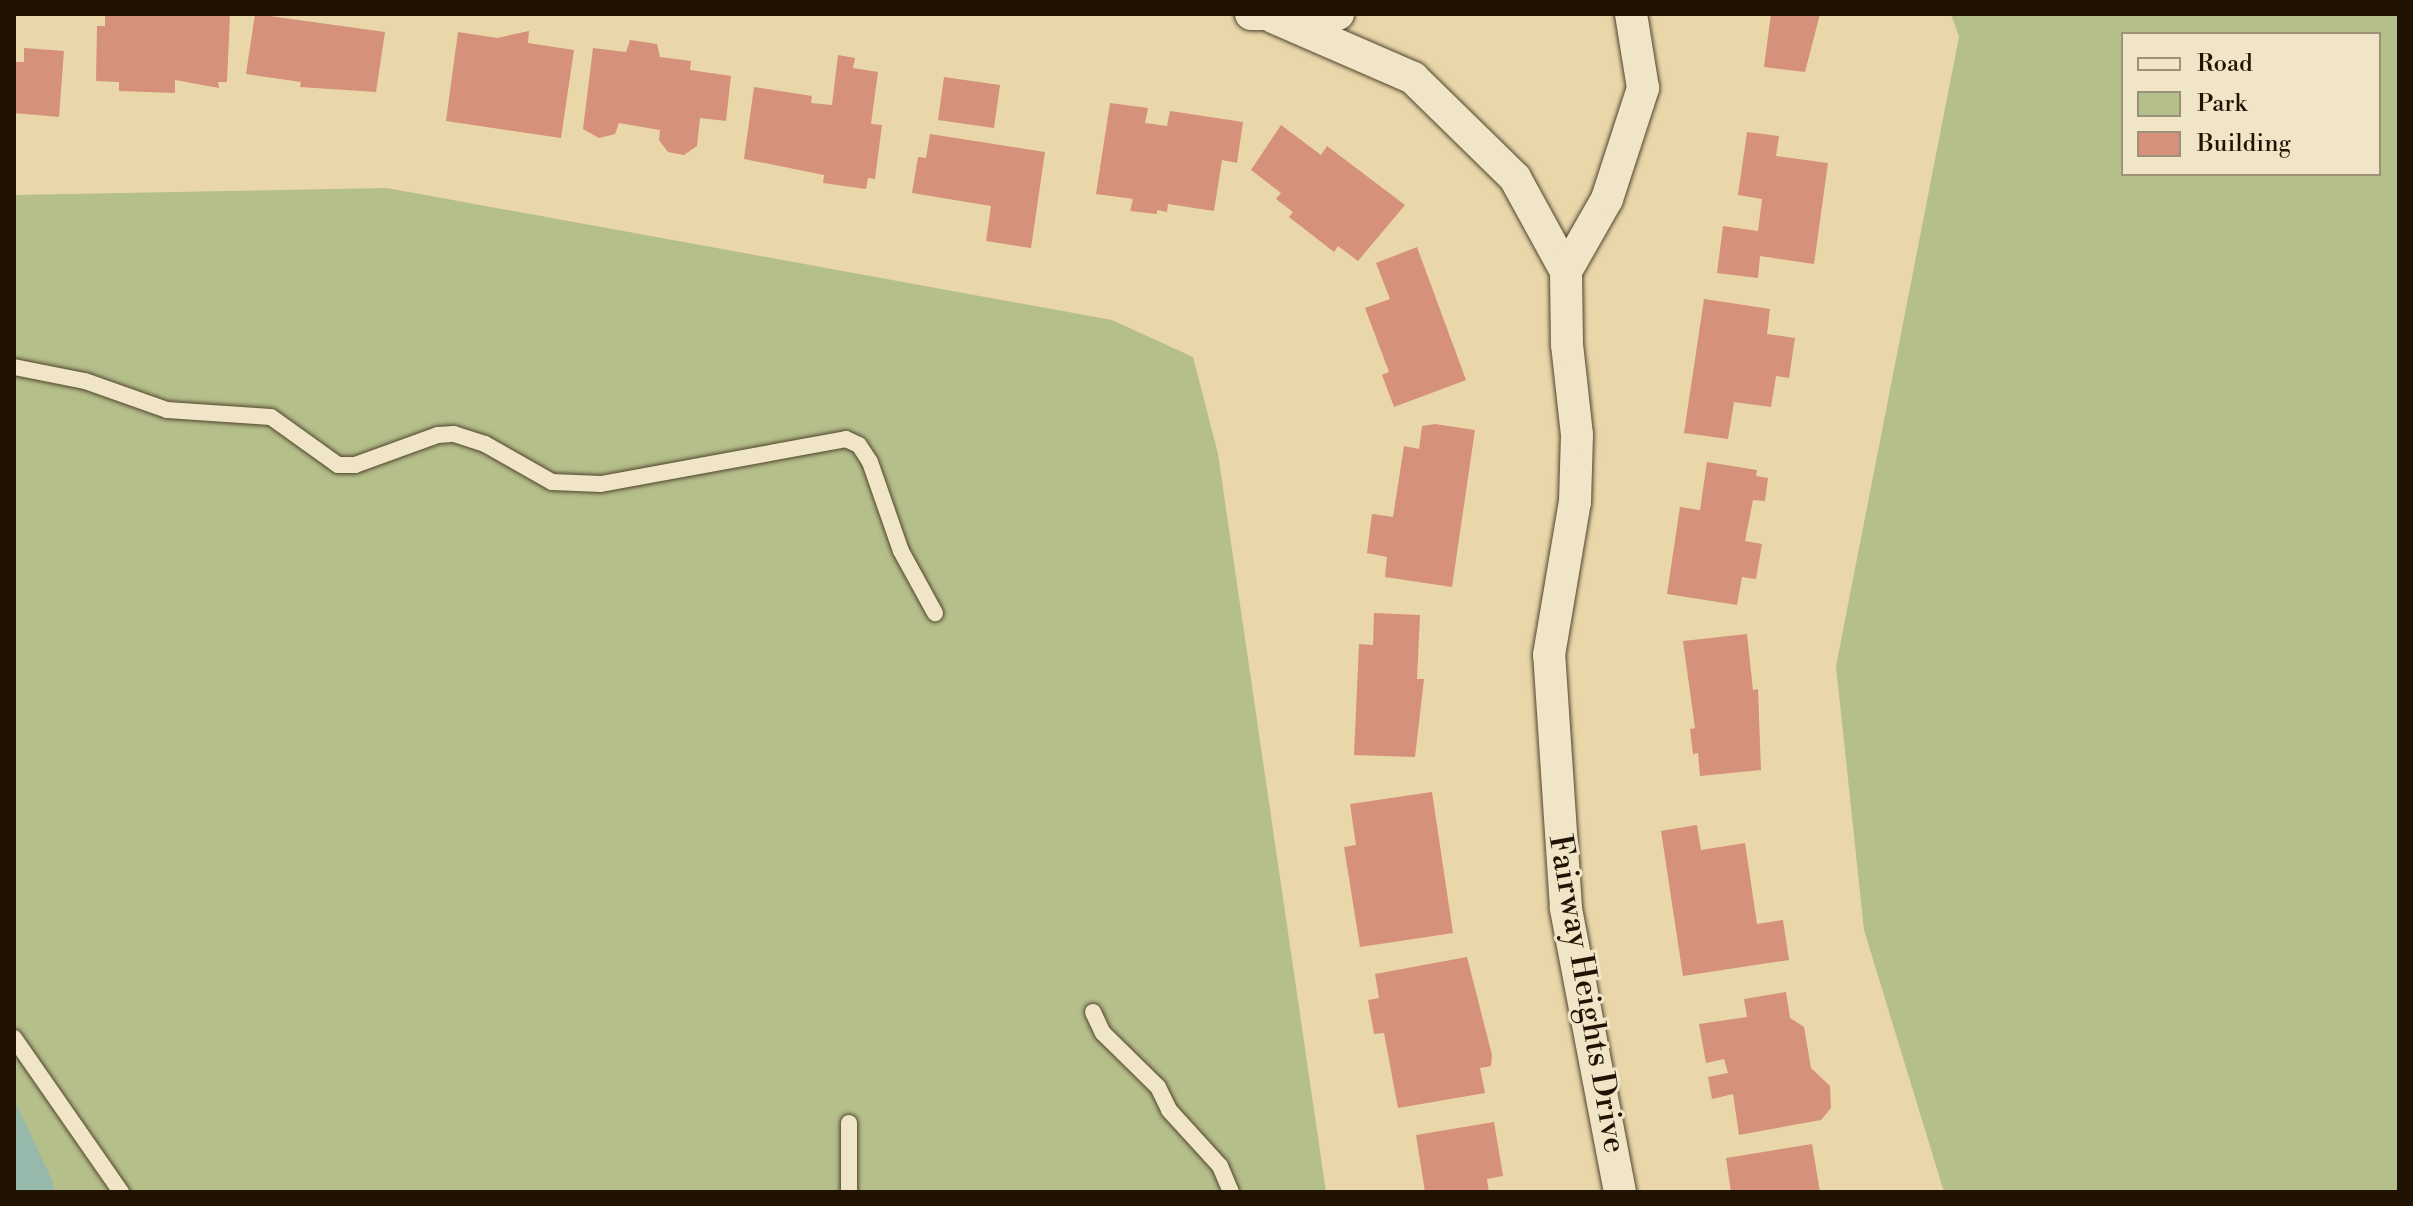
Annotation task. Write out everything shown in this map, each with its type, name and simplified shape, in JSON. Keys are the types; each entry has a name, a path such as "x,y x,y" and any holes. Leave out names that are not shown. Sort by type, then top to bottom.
{"street":[{"name":"Fairway Heights Drive","path":"1262,16 1338,14"},
{"path":"1566,271 1607,199 1643,88 1631,14"},
{"name":"Fairway Heights Drive","path":"1262,16 1413,78 1515,178 1566,271 1567,345 1577,435 1575,502 1549,655 1550,716 1566,908 1620,1192"}],"lane":[{"path":"14,367 85,381 167,410 271,417 338,465 454,434 485,444 552,482 601,484 846,439 859,445 870,462 901,551 935,613"},
{"path":"1093,1012 1103,1033 1158,1087 1169,1110 1220,1166 1231,1192"},
{"path":"14,1038 121,1192"},
{"path":"849,1123 849,1192"}],"green space":[{"path":"1951,14 2399,14 2399,1192 1944,1192 1864,930 1836,666 1959,37"},
{"path":"387,188 1112,320 1193,357 1218,454 1326,1192 14,1192 14,195"}],"shaded area":[{"path":"14,1099 51,1178 55,1192 14,1192"}],"building":[{"path":"105,14 230,14 227,82 218,82 219,88 175,80 175,93 119,91 119,82 96,81 97,26 105,26"},
{"path":"255,14 385,32 376,92 300,87 301,82 246,74"},
{"path":"1771,14 1820,14 1805,72 1764,67"},
{"path":"529,31 528,43 574,50 561,138 446,121 458,32 497,38"},
{"path":"630,40 657,44 660,57 691,61 690,70 731,76 726,121 700,118 697,146 684,155 668,152 659,140 660,130 619,123 615,134 599,138 583,129 593,48 626,52"},
{"path":"24,48 64,51 59,117 14,113 14,62 24,62"},
{"path":"838,55 855,58 853,68 878,72 871,124 882,125 875,179 868,178 866,189 823,183 824,175 744,159 754,87 812,96 811,103 832,105"},
{"path":"944,77 1000,85 994,128 938,120"},
{"path":"1110,103 1148,108 1145,123 1167,126 1170,111 1243,122 1237,163 1222,160 1214,211 1168,204 1167,212 1157,210 1157,214 1130,211 1133,199 1096,194"},
{"path":"1281,125 1321,155 1327,146 1405,205 1358,261 1338,246 1334,252 1289,217 1293,212 1276,199 1281,193 1251,170"},
{"path":"1747,132 1779,136 1776,156 1828,163 1814,264 1760,256 1758,278 1717,273 1723,226 1758,231 1762,199 1738,195"},
{"path":"930,134 1045,152 1031,248 986,241 991,206 912,193 918,157 926,158"},
{"path":"1417,247 1466,380 1394,407 1382,375 1389,372 1365,308 1390,299 1376,263"},
{"path":"1704,299 1770,309 1767,334 1795,338 1789,378 1776,376 1771,407 1734,402 1728,439 1684,433"},
{"path":"1435,424 1475,430 1452,587 1385,577 1387,557 1367,553 1372,514 1393,517 1404,446 1419,449 1422,426"},
{"path":"1707,462 1757,470 1756,476 1768,478 1765,501 1753,500 1745,541 1762,544 1756,579 1742,577 1737,605 1667,594 1680,507 1700,510"},
{"path":"1374,613 1420,615 1417,679 1424,679 1415,757 1354,755 1359,644 1373,645"},
{"path":"1747,634 1753,690 1758,689 1761,770 1700,776 1698,753 1693,754 1690,729 1695,728 1683,641"},
{"path":"1432,792 1453,933 1360,947 1344,847 1356,845 1350,804"},
{"path":"1697,825 1701,850 1745,843 1757,924 1783,920 1789,960 1683,976 1661,831"},
{"path":"1467,957 1492,1055 1491,1066 1480,1068 1485,1093 1398,1108 1384,1033 1374,1034 1368,1000 1379,998 1375,974"},
{"path":"1786,992 1790,1018 1804,1027 1811,1068 1830,1086 1831,1108 1821,1120 1739,1135 1733,1094 1712,1099 1708,1077 1728,1073 1724,1059 1706,1063 1699,1024 1747,1017 1744,999"},
{"path":"1494,1122 1503,1176 1487,1179 1489,1192 1425,1192 1416,1135"},
{"path":"1812,1144 1820,1192 1731,1192 1726,1158"}]}
